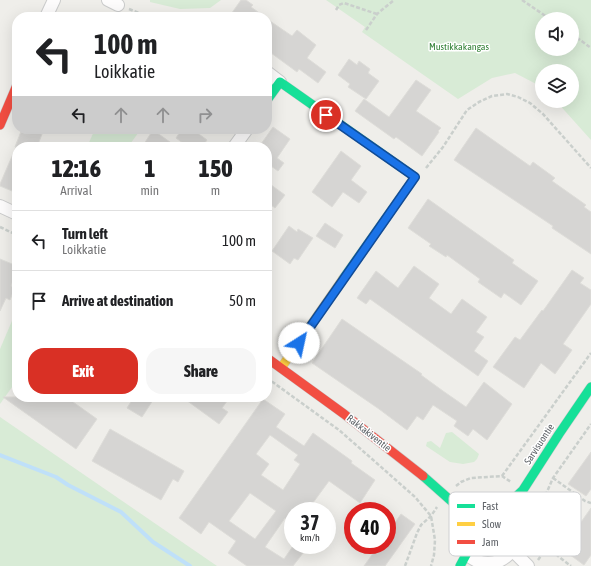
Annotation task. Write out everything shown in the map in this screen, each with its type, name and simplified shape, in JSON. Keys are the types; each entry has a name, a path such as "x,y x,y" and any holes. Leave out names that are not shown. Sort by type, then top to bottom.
{"street":[{"path":"48,12 54,0"},
{"path":"272,76 415,177 281,368"},
{"path":"272,93 280,82"},
{"path":"0,125 12,97"},
{"path":"0,206 12,212"},
{"name":"Rakkakiventie","path":"272,362 380,441 449,499"},
{"name":"Sarvisuontie","path":"521,492 591,387"},
{"path":"460,566 466,556"},
{"path":"470,556 482,562 490,563 499,561 507,556"},
{"path":"522,556 533,563"}],"path":[{"path":"366,30 377,14 394,0"},
{"path":"522,0 540,12"},
{"path":"113,2 137,12"},
{"path":"336,10 339,5 344,3 377,14"},
{"path":"579,39 591,48"},
{"path":"415,177 443,147 467,110 492,96 507,94 530,102 543,114 591,168"},
{"path":"0,227 12,233"},
{"path":"502,476 591,353"},
{"path":"272,382 339,430 415,497 431,516 436,540 431,566"},
{"path":"547,492 553,478 591,424"},
{"path":"553,478 572,492"},
{"path":"581,498 591,503"},
{"path":"405,566 416,532 431,516"},
{"path":"558,556 571,566"}],"green space":[{"path":"150,0 221,0 210,8 180,9 150,2"},
{"name":"Mustikkakangas","path":"326,0 591,0 591,140 562,108 579,108 579,64 535,64 535,83 515,73 492,78 458,99 362,32 365,27"},
{"path":"93,134 137,134 132,142 89,142"},
{"path":"12,321 12,387 0,404 0,349"},
{"path":"0,417 217,566 0,566"},
{"path":"452,432 479,454 474,462 463,464 450,462 426,446 427,442 431,441 440,448 446,433"}],"building":[{"path":"241,0 246,0 253,5 251,7 258,12 233,12"},
{"path":"272,22 292,36 297,30 316,45 307,58 326,72 318,83 299,69 297,72 272,54"},
{"path":"349,59 357,65 359,61 370,69 368,73 379,81 366,99 348,87 350,84 338,75"},
{"path":"416,80 431,90 416,111 441,128 422,156 396,137 394,139 355,111 364,99 389,117"},
{"path":"273,127 290,139 277,158 284,163 278,171 272,167 272,142 262,142 268,134 272,134"},
{"path":"476,128 530,166 533,162 555,178 552,181 586,205 584,207 591,212 591,254 552,228 553,226 454,160"},
{"path":"20,134 42,134 39,142 17,142"},
{"path":"150,134 159,134 170,142 145,142"},
{"path":"179,134 199,134 207,140 206,142 181,142 176,138"},
{"path":"341,151 361,166 351,180 367,192 359,203 343,192 332,207 312,192"},
{"path":"12,156 12,191 0,186"},
{"path":"272,186 285,195 275,208 272,206"},
{"path":"428,199 514,260 512,263 538,281 521,305 504,293 501,298 478,282 480,279 447,255 446,257 429,246 431,244 408,228"},
{"path":"325,223 343,235 335,248 316,236"},
{"path":"289,226 297,232 298,229 313,238 298,260 294,258 290,264 272,251"},
{"path":"0,259 12,264 12,295 10,300 6,298 0,311"},
{"path":"414,266 439,284 429,298 451,314 462,299 487,317 476,332 484,337 474,351 488,361 478,376 370,299 366,304 357,298 376,271 398,288"},
{"path":"572,270 584,278 580,283 591,290 591,304 563,344 572,350 555,374 541,363 524,388 493,367 515,337 520,340"},
{"path":"342,319 422,374 421,375 466,407 484,382 512,404 487,440 473,429 468,436 454,426 457,421 433,405 423,420 417,416 407,430 312,363"},
{"path":"3,397 12,397 12,402 73,402 97,419 76,449"},
{"path":"131,402 152,402 142,417 127,408"},
{"path":"189,402 226,402 222,408 228,412 219,424"},
{"path":"261,402 267,402 285,414 276,427 304,446 313,433 352,461 351,463 375,480 361,502 329,481 314,502 284,502 284,519 265,547 284,559 287,554 302,554 293,566 247,566 228,553 236,541 209,522 201,534 179,518","holes":["270,435 298,455 294,460 300,464 283,490 261,475 269,464 256,454","250,493 276,511 255,539 229,521"]},
{"path":"110,429 184,471 178,482 173,479 161,500 92,461"},
{"path":"591,452 591,489 586,496 568,484"},
{"path":"591,508 591,555 584,565 572,556 581,556 581,522"},
{"path":"401,514 415,524 396,551 396,521"},
{"path":"373,554 394,554 385,566 364,566"}],"waterway":[{"path":"0,455 56,477 68,485 121,512 153,542 190,566"}],"traffic: fast":[{"path":"272,93 280,82 415,177 343,279"},
{"path":"521,492 591,387"},
{"path":"423,476 449,499"},
{"path":"460,566 465,556"}],"traffic: slow":[{"path":"281,368 343,279"}],"traffic: jam":[{"path":"0,125 12,97"},
{"path":"272,362 344,414 423,476"}],"route":[{"path":"299,343 415,177 326,115"}]}
